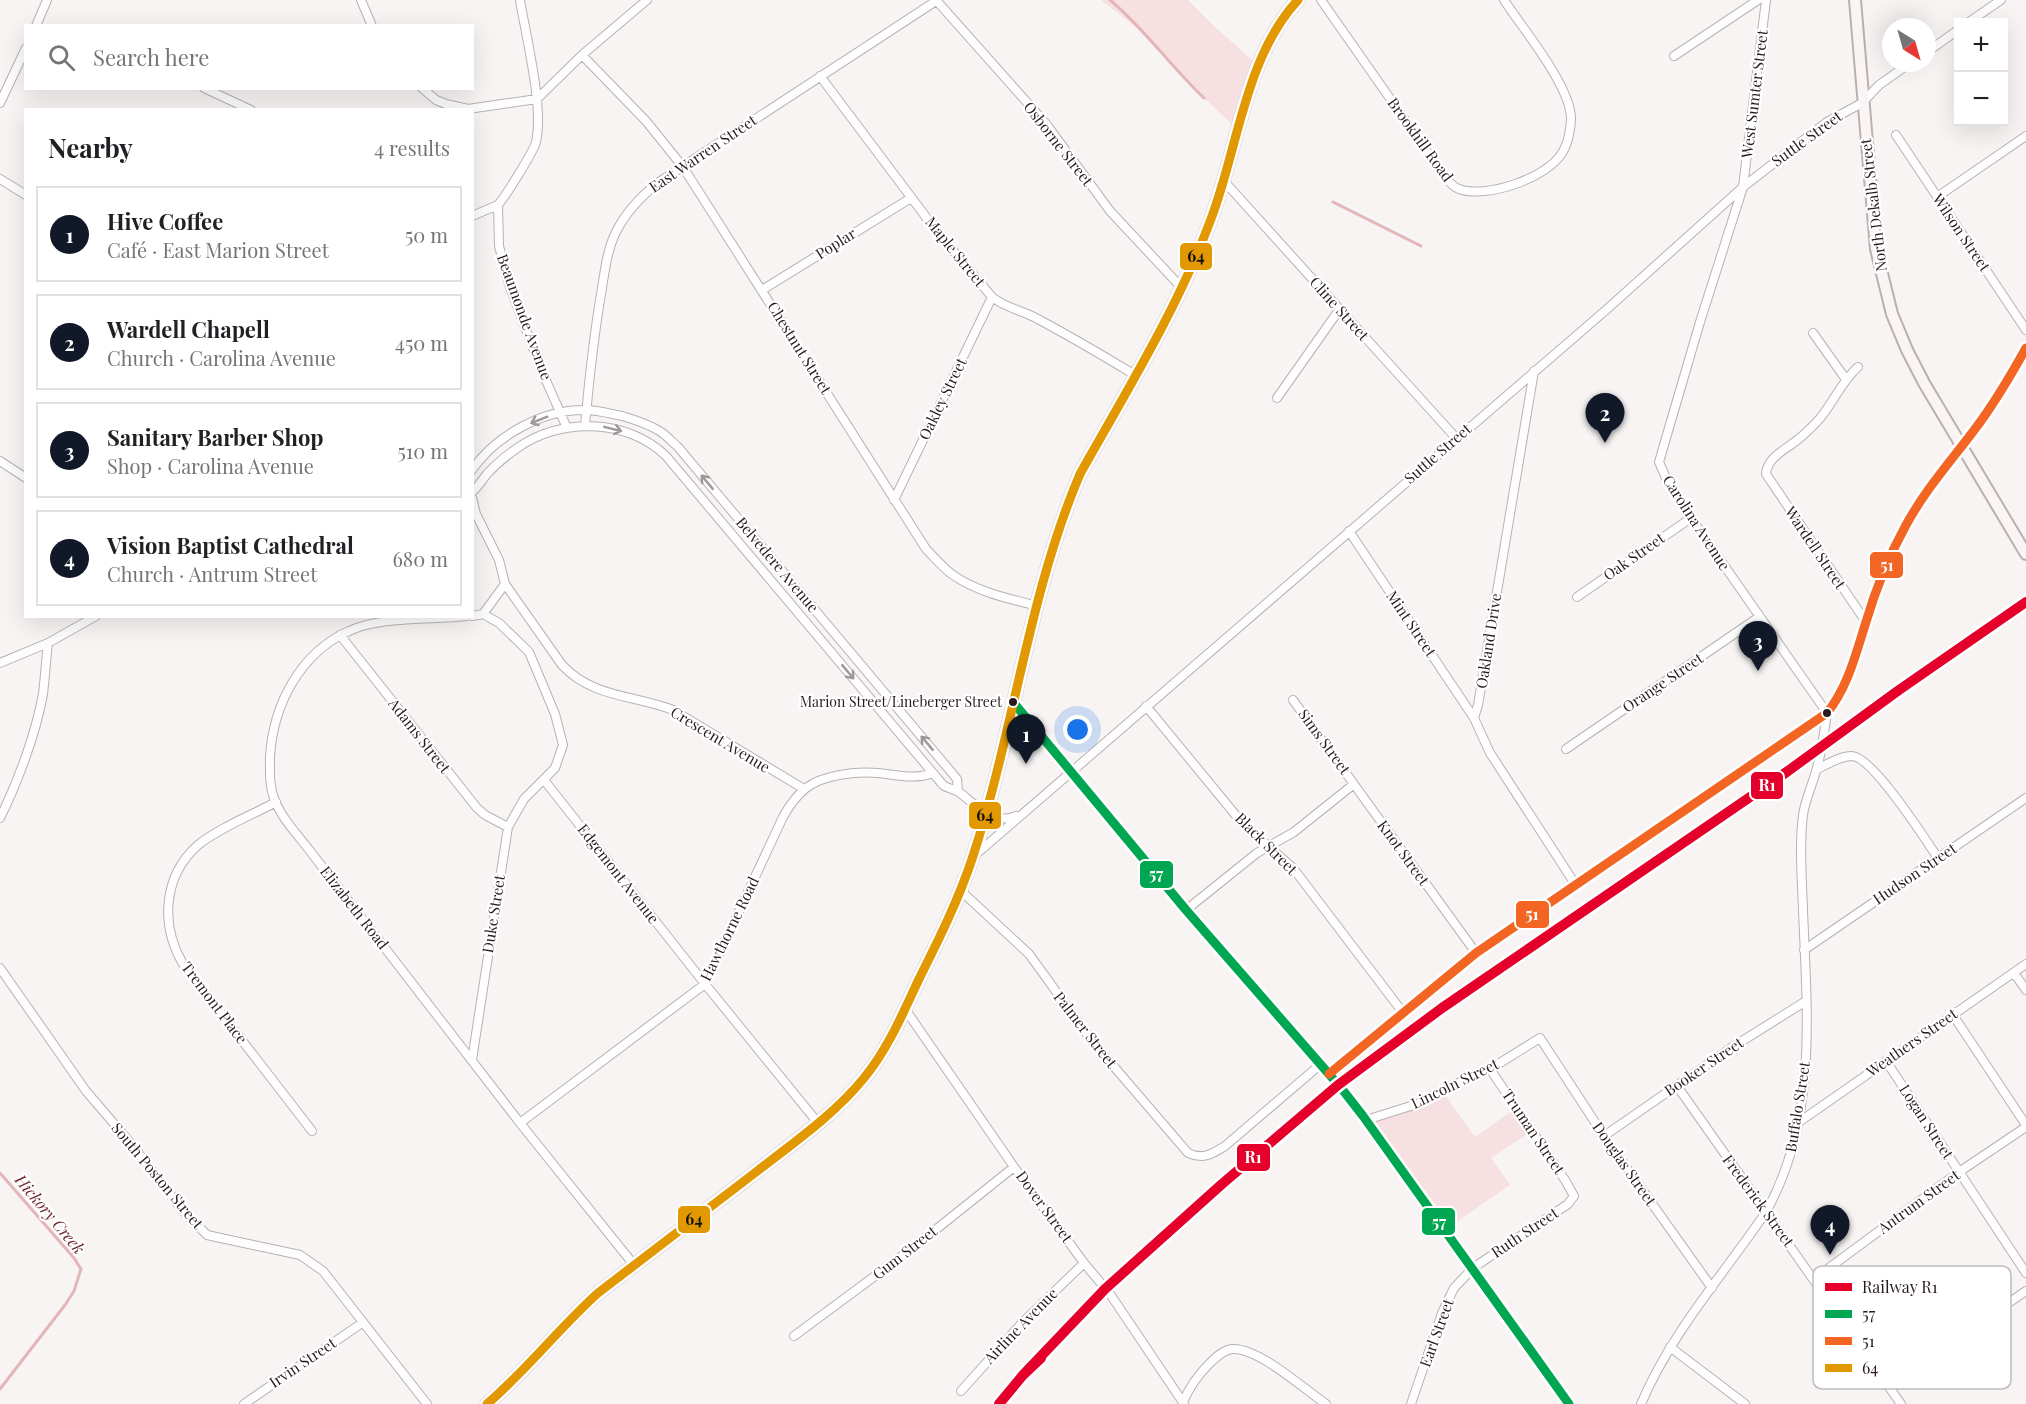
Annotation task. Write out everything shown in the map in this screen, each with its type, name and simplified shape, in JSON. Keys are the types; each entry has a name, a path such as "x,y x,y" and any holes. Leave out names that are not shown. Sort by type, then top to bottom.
{"main road":[{"path":"487,1404 525,1368 574,1315 634,1265 840,1104 864,1079 885,1048 960,890 973,857 1055,540 1080,474 1181,287 1212,218 1256,74 1266,50 1298,0"},
{"name":"North Dekalb Street","path":"1855,0 1876,249 1892,314 1907,350 2026,554"}],"street":[{"path":"37,24 47,0"},
{"path":"361,0 371,24"},
{"path":"474,215 498,205 534,147 538,124 537,99 520,0"},
{"path":"474,108 537,99 582,56 647,0"},
{"name":"East Warren Street","path":"585,426 593,344 612,242 624,218 642,197 683,166 936,0"},
{"name":"Osborne Street","path":"936,0 1047,125 1110,211 1181,287"},
{"name":"Brookhill Road","path":"1321,0 1445,177 1457,188 1478,192 1502,188 1534,177 1546,170 1563,153 1571,120 1569,103 1557,78 1504,0"},
{"path":"1674,56 1758,0"},
{"name":"West Sumter Street","path":"1743,187 1766,0"},
{"path":"1975,18 2001,0"},
{"path":"1936,46 1954,33"},
{"name":"Chestnut Street","path":"582,56 646,121 683,166 926,549 953,575 973,586 1038,606"},
{"path":"0,103 23,58"},
{"name":"Suttle Street","path":"973,857 1606,310 1743,187 1827,122 1862,103 1879,85 1898,72"},
{"name":"Maple Street","path":"820,76 935,229 992,297 1000,303 1033,316 1135,375"},
{"path":"208,90 247,108"},
{"path":"425,90 446,104 464,108"},
{"name":"Wilson Street","path":"1896,135 2026,330"},
{"path":"1937,197 2026,136"},
{"path":"0,179 24,194"},
{"name":"Cline Street","path":"1223,180 1456,438"},
{"name":"Carolina Avenue","path":"1743,187 1659,462 1667,480 1691,518 1827,713"},
{"name":"Poplar","path":"762,290 911,198"},
{"name":"Beaumonde Avenue","path":"498,205 499,246 509,284 540,367 567,428"},
{"name":"Oakley Street","path":"894,500 992,297"},
{"path":"1277,398 1339,310"},
{"path":"1813,333 1845,378 1858,367"},
{"path":"1329,1074 1476,953 1827,713 1836,702 1852,667 1886,565 1906,525 1932,484 1984,416 2026,348"},
{"name":"Oakland Drive","path":"1473,718 1478,705 1534,371"},
{"name":"Wardell Street","path":"1845,378 1823,415 1796,442 1766,466 1766,474 1866,622"},
{"name":"Belvedere Avenue","path":"474,468 491,448 515,431 560,412 586,410 628,418 661,432 678,447 720,496 956,777 958,791"},
{"name":"Belvedere Avenue","path":"474,490 488,473 516,449 544,435 567,428 602,426 629,433 658,448 945,787 958,791 985,813"},
{"path":"0,461 24,477"},
{"path":"708,506 720,496"},
{"path":"474,506 499,560 505,584 483,614"},
{"name":"Oak Street","path":"1577,597 1691,518"},
{"name":"Mint Street","path":"1349,531 1473,718"},
{"name":"Crescent Avenue","path":"505,584 562,665 579,680 599,690 673,710 804,789"},
{"path":"474,616 483,614 499,623 529,652 555,714 563,746 555,768 544,780"},
{"name":"Orange Street","path":"1566,749 1759,617"},
{"path":"0,663 48,643 92,618"},
{"name":"Elizabeth Road","path":"438,618 380,622 363,626 340,635 320,650 306,665 293,680 276,716 271,749 271,783 276,802 310,851 520,1123 634,1265"},
{"path":"823,642 835,633"},
{"name":"Adams Street","path":"340,635 477,808 508,827"},
{"path":"0,818 30,744 37,720 43,694 48,643"},
{"name":"Sims Street","path":"1293,700 1354,784"},
{"path":"1013,702 1186,910 1321,1064 1366,1120 1569,1404"},
{"name":"Black Street","path":"1146,706 1243,824 1293,868 1404,1014"},
{"path":"1817,769 1827,713"},
{"path":"1473,718 1490,753 1575,884"},
{"path":"1817,769 1851,756 1867,763 1889,789 1938,858"},
{"name":"Buffalo Street","path":"1641,1404 1670,1347 1766,1212 1787,1168 1799,1122 1806,1070 1807,1032 1801,866 1803,814 1817,769"},
{"path":"804,789 823,780 862,773 917,777 933,773"},
{"name":"Duke Street","path":"472,1060 508,827 524,799 544,780"},
{"name":"Edgemont Avenue","path":"544,780 818,1123"},
{"path":"1186,910 1257,852 1294,832 1354,784"},
{"name":"Knot Street","path":"1354,784 1476,953"},
{"name":"Hawthorne Road","path":"520,1123 705,984 783,817 791,803 804,789"},
{"name":"Hudson Street","path":"1804,950 2026,798"},
{"name":"Tremont Place","path":"276,802 208,838 189,855 181,865 171,889 167,915 172,940 183,964 312,1131"},
{"path":"985,813 1007,819 1023,813"},
{"name":"Palmer Street","path":"960,890 1029,954 1092,1041 1185,1151 1196,1157 1209,1156 1225,1146 1321,1064"},
{"name":"Weathers Street","path":"1799,1122 2026,964"},
{"name":"South Poston Street","path":"0,968 86,1091 133,1146 183,1211 207,1234 300,1255 323,1271 427,1404"},
{"path":"2014,973 2026,990"},
{"name":"Booker Street","path":"1604,1136 1731,1048 1806,1001"},
{"name":"Dover Street","path":"904,1010 1014,1167 1084,1263 1110,1294 1184,1403"},
{"path":"1953,1015 2026,1126"},
{"name":"Lincoln Street","path":"1366,1120 1417,1104 1490,1069 1540,1038"},
{"name":"Douglas Street","path":"1540,1038 1604,1136 1712,1288"},
{"name":"Logan Street","path":"1886,1061 2026,1273"},
{"name":"Truman Street","path":"1490,1069 1574,1196"},
{"name":"Frederick Street","path":"1677,1086 1813,1278"},
{"name":"Antrum Street","path":"1832,1266 1959,1172 2026,1126"},
{"name":"Gum Street","path":"794,1336 904,1254 1014,1167"},
{"name":"Ruth Street","path":"1473,1268 1568,1204 1574,1196"},
{"name":"Airline Avenue","path":"960,1390 1022,1323 1084,1263"},
{"name":"Earl Street","path":"1412,1404 1448,1299 1454,1287 1473,1268"},
{"path":"2011,1301 2026,1291"},
{"name":"Irvin Street","path":"244,1404 362,1323"},
{"path":"1670,1347 1745,1404"},
{"path":"1184,1403 1196,1377 1217,1356 1230,1349 1250,1352 1281,1370 1326,1404"},
{"name":"Frederick Street","path":"1891,1389 1901,1404"}],"shaded area":[{"path":"1101,0 1188,0 1259,66 1238,130 1185,80 1137,28"},
{"path":"1443,1092 1475,1137 1516,1108 1532,1131 1491,1158 1510,1185 1445,1230 1366,1120"}],"waterway":[{"path":"1110,0 1135,23 1204,98"},
{"path":"1333,202 1421,246"},
{"name":"Hickory Creek","path":"0,1173 81,1269 74,1291 65,1305 0,1389"}],"rail line":[{"name":"R1","path":"1023,1375 1105,1289 1222,1184 1338,1085 1442,1008 1788,771 2026,602"},
{"name":"R1","path":"999,1404 1023,1375 1041,1358"}],"transit line":[{"name":"64","path":"487,1404 598,1293 799,1139 840,1104 873,1067 888,1043 948,919 973,856 1000,761 1047,568 1080,474 1183,285 1211,219 1254,76 1280,23 1298,0"},
{"name":"51","path":"1329,1074 1476,953 1827,713 1846,681 1879,585 1894,548 1913,512 1989,410 2026,348"},
{"name":"57","path":"1013,702 1186,910 1342,1089 1569,1404"}],"place":[{"name":"Wardell Chapell","path":"1605,443"},
{"name":"Sanitary Barber Shop","path":"1758,671"},
{"name":"Marion Street/Lineberger Street","path":"1013,702"},
{"name":"Hive Coffee","path":"1026,764"},
{"name":"Vision Baptist Cathedral","path":"1830,1255"}]}
